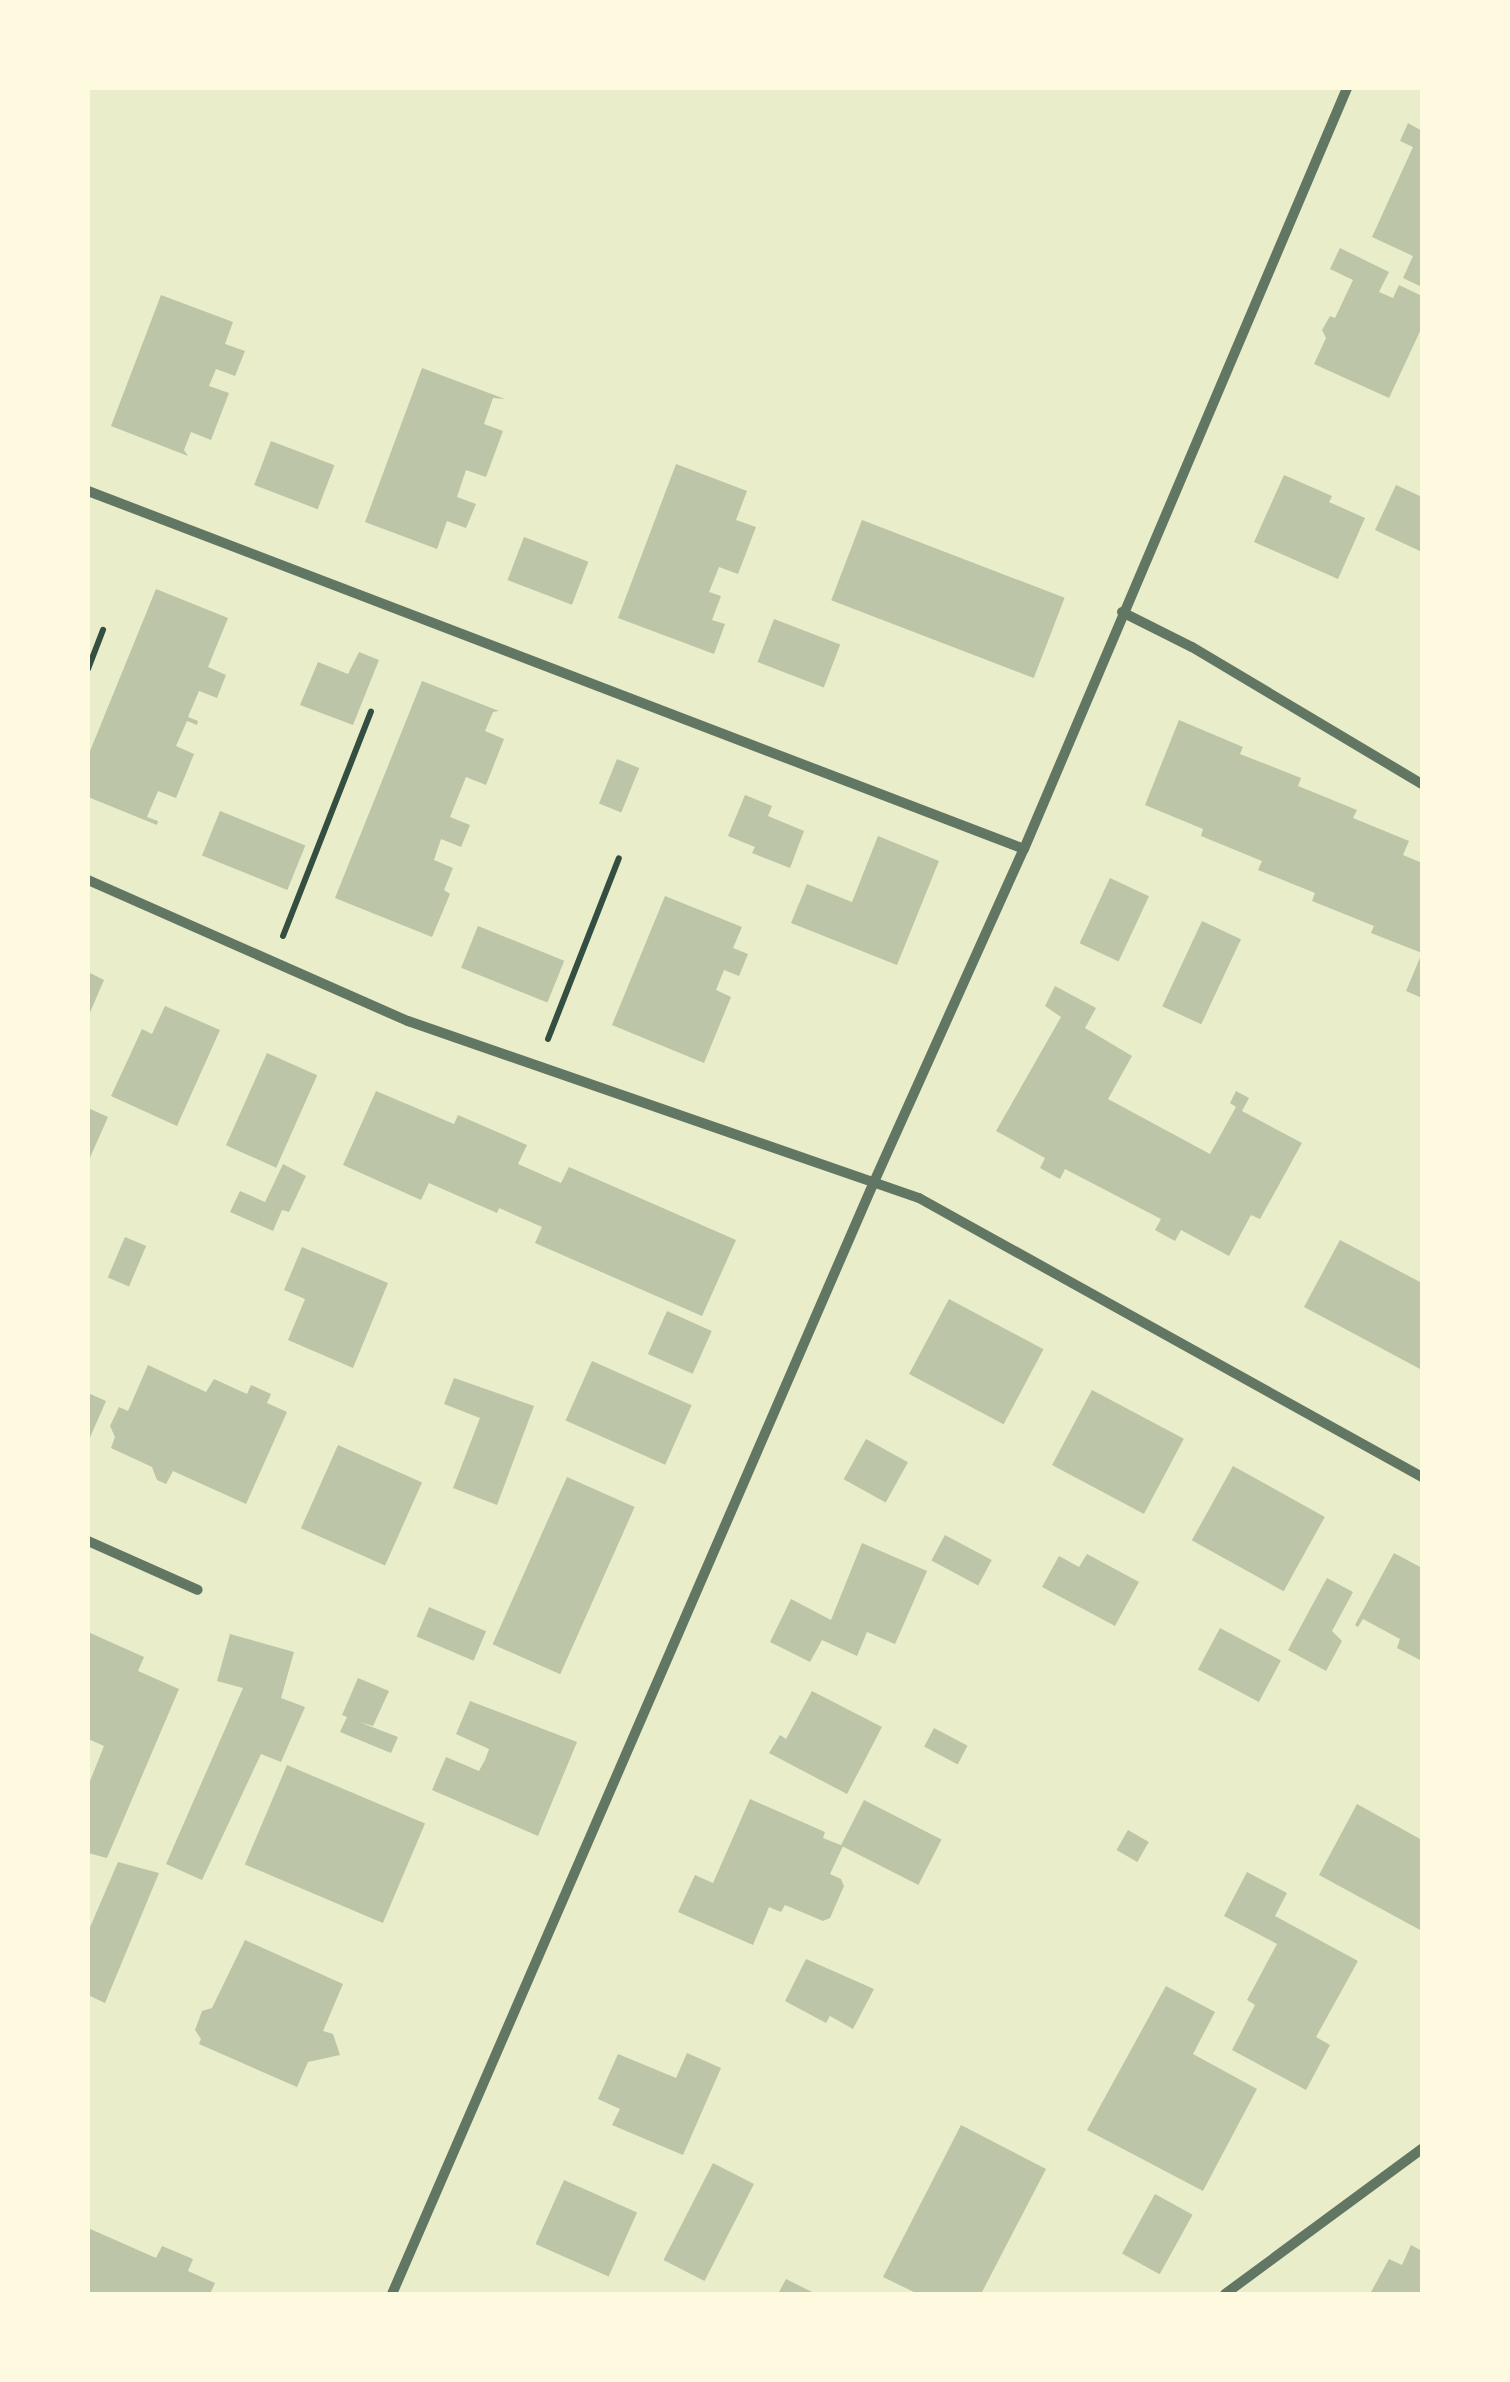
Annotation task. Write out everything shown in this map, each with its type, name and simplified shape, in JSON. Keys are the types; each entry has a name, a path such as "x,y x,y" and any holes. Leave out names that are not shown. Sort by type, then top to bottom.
{"street":[{"path":"392,2294 874,1182 1024,849 1347,88"},
{"path":"88,491 1024,849"},
{"path":"1122,612 1192,647 1422,784"},
{"path":"88,880 271,964 536,1068 919,1198 1422,1476"},
{"path":"88,1541 198,1590"},
{"path":"1225,2294 1422,2149"}],"path":[{"path":"88,669 103,630"},
{"path":"271,964 371,712"},
{"path":"536,1068 619,858"}],"building":[{"path":"1408,123 1422,131 1422,287 1403,278 1413,256 1372,237 1413,147 1400,141"},
{"path":"1340,248 1389,272 1379,292 1393,298 1399,285 1422,296 1422,327 1389,398 1314,364 1326,338 1322,330 1330,316 1335,318 1353,280 1330,269"},
{"path":"161,295 233,322 225,344 245,351 235,376 216,369 209,386 229,393 211,440 191,432 184,450 188,456 111,426"},
{"path":"422,368 505,399 493,398 484,424 503,431 486,477 466,470 457,497 476,504 466,528 447,521 437,549 365,522"},
{"path":"271,441 334,465 318,509 254,485"},
{"path":"676,464 747,491 736,520 756,527 738,574 719,567 709,592 721,596 712,620 725,624 714,654 618,618"},
{"path":"1284,475 1332,496 1329,502 1365,518 1338,579 1254,542"},
{"path":"1396,485 1422,497 1422,552 1375,530"},
{"path":"862,520 1065,598 1034,678 831,600"},
{"path":"524,537 588,562 572,605 508,580"},
{"path":"156,589 228,618 208,667 226,675 217,698 199,691 188,717 198,721 197,725 187,721 176,746 194,754 176,798 158,791 147,817 158,821 157,825 88,797 88,756"},
{"path":"774,619 840,644 824,687 758,662"},
{"path":"359,652 379,660 353,725 300,705 318,662 348,674"},
{"path":"422,681 499,711 493,712 485,731 504,739 486,785 466,777 450,817 470,825 461,847 441,839 434,860 453,868 444,890 450,894 432,937 335,898"},
{"path":"1179,720 1243,747 1240,754 1301,778 1298,786 1357,810 1353,818 1409,841 1403,855 1422,863 1422,953 1371,933 1374,926 1312,901 1315,893 1258,870 1262,861 1201,836 1203,829 1145,805"},
{"path":"617,759 639,768 621,812 599,804"},
{"path":"745,795 772,806 768,816 804,831 790,868 752,853 755,847 728,836"},
{"path":"220,811 305,845 287,890 202,856"},
{"path":"878,836 939,861 897,965 791,923 807,884 852,902"},
{"path":"1110,878 1149,896 1119,961 1080,943"},
{"path":"665,896 742,927 733,948 748,954 739,976 724,970 716,990 731,997 704,1063 612,1025"},
{"path":"1202,921 1241,939 1201,1024 1162,1006"},
{"path":"478,926 564,961 547,1003 461,968"},
{"path":"1422,953 1422,998 1406,991"},
{"path":"88,972 104,980 88,1017"},
{"path":"1055,986 1096,1008 1085,1028 1132,1056 1108,1099 1210,1154 1236,1107 1230,1103 1236,1091 1249,1098 1242,1111 1302,1143 1260,1219 1251,1215 1229,1256 1181,1230 1175,1241 1155,1230 1161,1219 1065,1169 1060,1179 1040,1168 1045,1158 996,1131 1061,1017 1045,1006"},
{"path":"165,1006 220,1030 177,1126 111,1096 142,1029 152,1034"},
{"path":"267,1053 317,1075 276,1168 226,1145"},
{"path":"376,1091 454,1124 458,1115 527,1145 518,1164 561,1183 569,1167 736,1240 702,1316 535,1243 542,1227 499,1208 497,1213 429,1183 421,1200 343,1165"},
{"path":"88,1108 108,1117 88,1162"},
{"path":"283,1164 306,1176 289,1212 282,1210 273,1231 230,1212 240,1191 265,1202"},
{"path":"125,1237 146,1246 129,1286 108,1278"},
{"path":"1340,1240 1422,1283 1422,1370 1304,1307"},
{"path":"302,1247 388,1283 353,1368 288,1340 305,1299 284,1290"},
{"path":"949,1299 1043,1349 1004,1424 909,1374"},
{"path":"667,1311 712,1331 693,1374 648,1354"},
{"path":"592,1361 692,1405 665,1465 566,1420"},
{"path":"148,1365 206,1392 214,1379 247,1394 251,1385 271,1394 267,1403 287,1412 246,1504 173,1471 166,1484 157,1480 152,1467 111,1448 115,1437 110,1426 119,1407 128,1411"},
{"path":"454,1378 534,1406 497,1505 453,1488 480,1418 444,1404"},
{"path":"1092,1390 1184,1439 1144,1514 1052,1465"},
{"path":"88,1393 106,1401 88,1442"},
{"path":"866,1439 908,1462 886,1503 844,1479"},
{"path":"338,1445 422,1482 385,1566 301,1528"},
{"path":"1233,1466 1325,1517 1284,1591 1192,1540"},
{"path":"567,1477 635,1507 560,1674 493,1644"},
{"path":"945,1535 992,1560 978,1585 931,1561"},
{"path":"862,1543 927,1571 895,1644 867,1632 857,1656 822,1640 810,1662 770,1642 791,1599 831,1620"},
{"path":"1394,1553 1422,1568 1422,1661 1397,1648 1400,1639 1363,1619 1358,1627 1355,1625"},
{"path":"1087,1554 1139,1582 1115,1626 1042,1587 1059,1556 1079,1567"},
{"path":"1327,1578 1353,1592 1332,1631 1342,1641 1326,1671 1288,1650"},
{"path":"429,1607 486,1631 474,1661 416,1636"},
{"path":"1220,1628 1281,1660 1259,1702 1198,1669"},
{"path":"88,1632 144,1657 138,1671 179,1689 107,1858 88,1853 88,1786 104,1746 88,1739"},
{"path":"230,1634 294,1652 281,1698 305,1707 281,1762 261,1754 202,1880 166,1864 243,1688 217,1681"},
{"path":"358,1678 389,1691 373,1726 359,1722 398,1737 391,1753 340,1732 347,1717 342,1715"},
{"path":"812,1691 882,1727 847,1794 769,1753 780,1735 786,1739"},
{"path":"470,1701 577,1742 538,1836 432,1790 446,1757 479,1771 485,1760 489,1749 456,1734"},
{"path":"934,1728 968,1746 958,1764 924,1747"},
{"path":"287,1765 425,1824 383,1923 245,1864"},
{"path":"750,1799 825,1832 823,1838 843,1846 830,1874 841,1879 844,1886 830,1918 823,1921 785,1905 781,1912 769,1907 753,1945 678,1912 695,1875 713,1883"},
{"path":"864,1800 942,1839 918,1885 841,1845"},
{"path":"1357,1804 1422,1840 1422,1931 1319,1875"},
{"path":"1128,1830 1149,1842 1137,1862 1116,1850"},
{"path":"118,1862 159,1873 105,2003 88,1995 88,1932"},
{"path":"1247,1872 1287,1893 1275,1916 1358,1961 1316,2037 1330,2045 1306,2090 1232,2050 1255,2005 1247,2000 1277,1944 1224,1916"},
{"path":"245,1940 343,1984 323,2031 333,2034 340,2055 308,2062 297,2087 199,2044 201,2039 195,2030 202,2011 212,2008"},
{"path":"806,1959 874,1989 853,2029 830,2016 826,2023 785,2001"},
{"path":"1166,1986 1215,2012 1193,2054 1257,2089 1203,2191 1087,2130"},
{"path":"687,2053 721,2068 683,2155 612,2125 620,2109 598,2099 618,2054 676,2078"},
{"path":"961,2125 1046,2169 981,2294 918,2294 883,2277"},
{"path":"713,2163 754,2184 705,2281 664,2260"},
{"path":"564,2180 637,2213 609,2276 536,2244"},
{"path":"1155,2194 1193,2215 1160,2274 1122,2253"},
{"path":"88,2228 156,2258 162,2246 193,2259 188,2271 215,2283 210,2294 88,2294"},
{"path":"1411,2245 1422,2251 1422,2294 1370,2294 1389,2259 1402,2265"},
{"path":"786,2279 816,2294 778,2294"}]}
